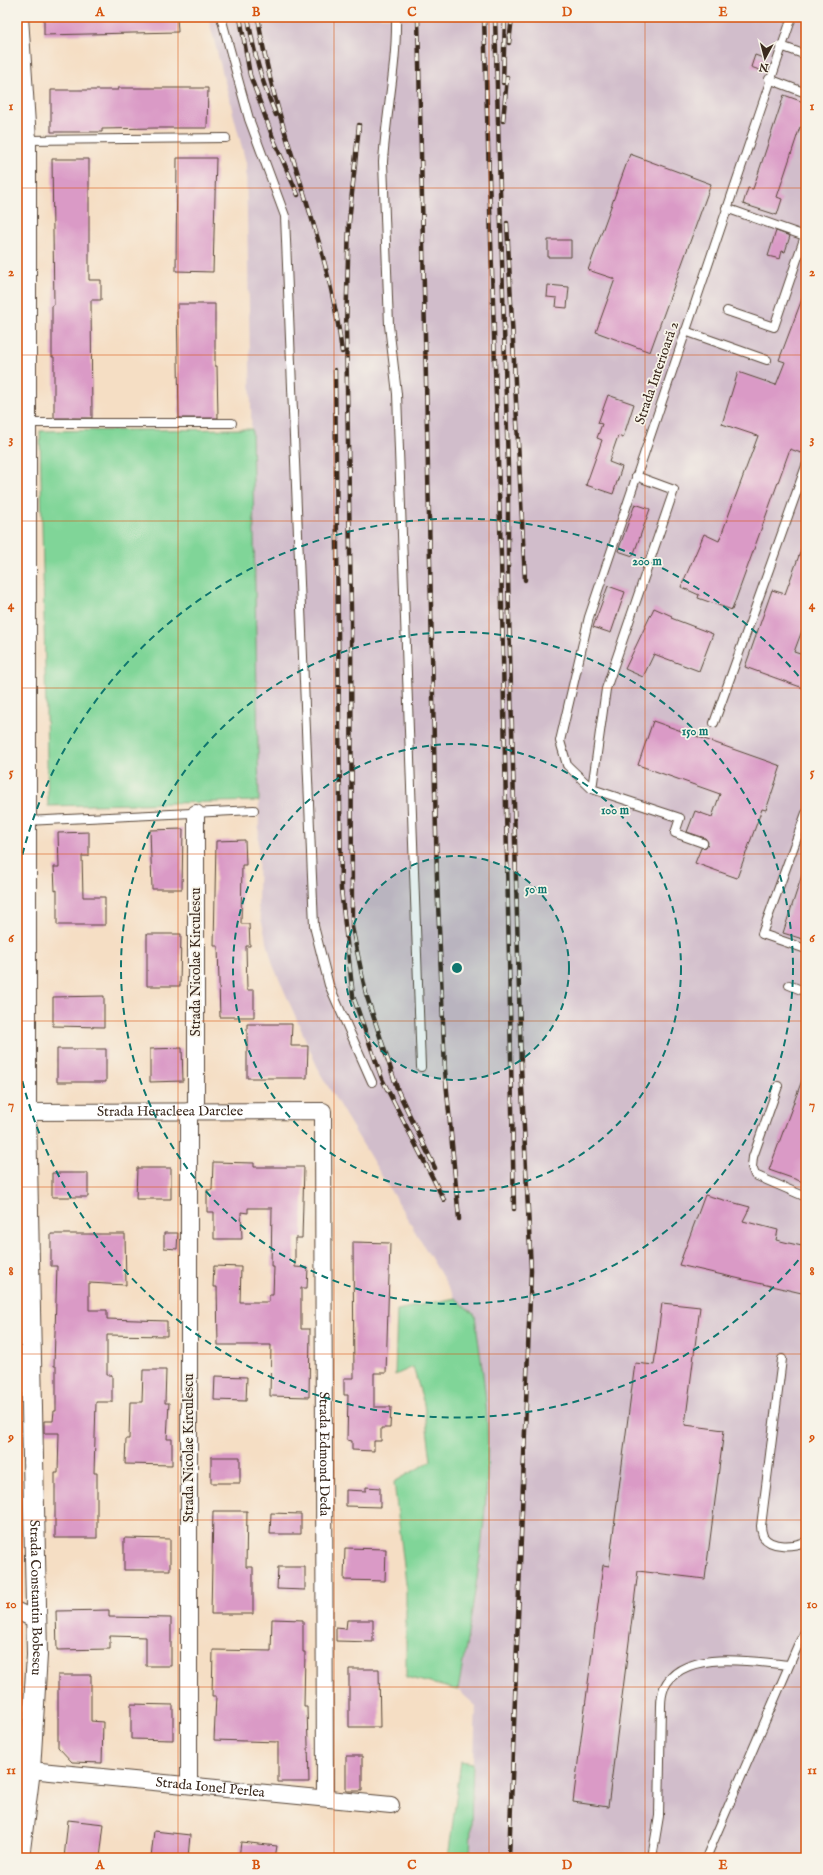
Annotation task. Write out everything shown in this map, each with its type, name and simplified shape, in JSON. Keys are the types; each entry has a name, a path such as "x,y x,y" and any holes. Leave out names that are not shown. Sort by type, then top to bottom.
{"street":[{"name":"Strada Constantin Bobescu","path":"18,17 20,78 26,140 22,295 26,423 22,483 22,712 26,820 22,932 21,1112 37,1654 30,1770 19,1858"},
{"name":"Strada Nicolae Kirculescu","path":"189,1786 192,1111 196,813"},
{"name":"Strada Heracleea Darclee","path":"21,1112 323,1111"},
{"name":"Strada Edmond Deda","path":"323,1111 325,1798"},
{"path":"17,1611 36,1620"},
{"name":"Strada Ionel Perlea","path":"30,1770 391,1805"}],"lane":[{"path":"221,17 249,118 284,216 314,926 329,986 372,1082"},
{"path":"396,17 394,79 384,142 383,162 389,325 397,394 421,1066"},
{"name":"Strada Interioară 2","path":"592,789 567,765 560,742 589,617 769,80 792,17"},
{"path":"781,46 806,55"},
{"path":"769,80 806,93"},
{"path":"26,140 226,138"},
{"path":"726,208 805,236 774,327 727,310"},
{"path":"685,331 767,360"},
{"path":"26,423 232,423"},
{"path":"714,723 806,466"},
{"path":"636,476 674,490 606,689 592,789 680,818 675,833 702,842"},
{"path":"26,820 254,810"},
{"path":"806,813 762,934 806,949"},
{"path":"789,985 806,992"},
{"path":"778,1086 753,1157 752,1168 755,1175 806,1197"},
{"path":"782,1359 761,1526 764,1536 774,1544 792,1547 806,1542"},
{"path":"706,1858 789,1665 806,1630"},
{"path":"652,1858 658,1816 660,1706 664,1688 670,1679 673,1675 686,1667 700,1662 742,1661 789,1665"}],"shaded area":[{"path":"208,17 806,17 806,1858 470,1858 476,1706 458,1690 474,1602 486,1501 487,1421 475,1315 455,1298 320,1073 273,965 258,907 259,801 246,163"}],"green space":[{"path":"252,429 259,801 48,806 40,431"},
{"path":"455,1298 475,1315 485,1395 488,1455 484,1522 480,1556 458,1690 406,1677 406,1583 394,1482 431,1461 424,1404 413,1367 395,1375 397,1310"},
{"path":"461,1761 473,1763 470,1858 448,1858"}],"building":[{"path":"44,17 177,17 178,32 44,35"},
{"path":"755,55 766,59 762,71 751,67"},
{"path":"118,88 208,88 207,128 102,129 102,132 51,132 51,90 118,90"},
{"path":"784,95 806,103 806,129 800,127 777,197 782,199 777,215 743,204 748,188 753,189"},
{"path":"630,154 711,184 650,352 596,332 615,279 588,270"},
{"path":"177,158 216,158 213,272 176,271"},
{"path":"52,159 89,159 89,280 101,280 101,300 91,300 92,418 54,418 54,357 52,357 52,305 54,305"},
{"path":"776,231 790,236 785,252 782,251 780,259 768,256"},
{"path":"548,240 571,240 571,257 548,257"},
{"path":"548,285 569,287 567,308 556,307 557,298 547,297"},
{"path":"805,291 806,438 801,453 790,449 732,610 698,598 699,595 681,587 704,534 719,541 758,436 722,424 738,372 776,385 785,362 779,360"},
{"path":"177,304 215,304 215,366 217,366 218,418 179,418"},
{"path":"608,395 634,404 623,438 618,436 609,462 622,467 613,494 586,485 602,440 597,438 602,424 598,423"},
{"path":"635,504 650,509 633,556 618,551"},
{"path":"805,539 806,620 794,652 806,656 806,689 745,667 772,590 785,594"},
{"path":"608,586 625,592 611,633 593,627"},
{"path":"654,608 672,616 671,618 713,634 699,671 654,654 643,677 625,669"},
{"path":"653,721 781,766 766,810 762,809 737,878 695,863 701,848 706,847 708,842 705,838 687,832 695,811 712,817 720,794 638,765"},
{"path":"183,829 182,889 152,889 150,830"},
{"path":"89,832 89,856 82,856 83,897 105,897 105,925 57,925 57,890 55,891 54,867 59,867 58,833"},
{"path":"245,840 246,865 242,865 241,924 249,924 250,946 246,946 247,990 254,990 254,1017 220,1017 218,946 214,946 216,841"},
{"path":"804,869 806,870 806,940 783,933"},
{"path":"147,934 181,934 180,986 147,986"},
{"path":"104,996 104,1027 53,1026 53,997"},
{"path":"247,1024 292,1024 291,1046 308,1046 307,1078 247,1078"},
{"path":"182,1048 183,1081 150,1082 150,1049"},
{"path":"57,1049 106,1049 106,1082 57,1082"},
{"path":"805,1072 806,1073 806,1183 769,1170"},
{"path":"213,1162 254,1163 254,1167 304,1167 302,1238 295,1238 295,1267 308,1268 307,1288 301,1288 301,1329 310,1329 309,1397 270,1396 271,1345 218,1345 217,1287 213,1287 214,1266 241,1267 240,1302 269,1302 269,1295 273,1295 274,1267 271,1267 272,1208 248,1208 248,1213 241,1212 242,1239 214,1239 214,1212 207,1212 207,1190 212,1190"},
{"path":"137,1168 171,1168 171,1199 136,1199"},
{"path":"52,1173 88,1173 88,1197 52,1197"},
{"path":"705,1195 750,1207 743,1221 778,1230 776,1240 806,1247 806,1294 679,1265"},
{"path":"164,1233 178,1233 177,1249 164,1248"},
{"path":"51,1234 125,1234 126,1285 89,1283 89,1310 107,1310 107,1319 167,1321 167,1336 107,1335 107,1375 112,1375 112,1402 96,1402 94,1473 97,1473 97,1538 55,1538 55,1473 58,1473 59,1433 44,1433 44,1421 53,1421 54,1411 56,1411 56,1366 54,1366 57,1266 51,1266"},
{"path":"353,1242 390,1243 386,1373 374,1373 374,1407 391,1407 390,1428 381,1428 381,1441 374,1441 374,1451 352,1450 352,1441 347,1440 348,1395 344,1395 344,1378 354,1378"},
{"path":"662,1303 700,1307 685,1425 724,1430 705,1579 638,1571 608,1807 573,1802 603,1565 609,1566 635,1363 654,1365"},
{"path":"143,1370 166,1370 165,1403 169,1403 167,1439 172,1439 172,1465 125,1464 126,1439 129,1439 130,1402 142,1402"},
{"path":"215,1376 247,1377 246,1401 214,1400"},
{"path":"211,1457 240,1457 240,1483 211,1483"},
{"path":"366,1487 380,1488 380,1507 346,1506 346,1490 366,1491"},
{"path":"213,1511 247,1511 246,1567 253,1567 253,1614 211,1614"},
{"path":"271,1513 301,1514 301,1534 270,1534"},
{"path":"124,1538 170,1539 170,1570 124,1570"},
{"path":"345,1548 386,1549 385,1581 344,1580"},
{"path":"278,1567 305,1567 305,1590 277,1589"},
{"path":"109,1610 109,1617 171,1618 171,1666 146,1666 146,1637 110,1636 110,1649 57,1650 56,1611"},
{"path":"272,1619 303,1620 303,1652 305,1652 304,1707 307,1707 309,1782 278,1782 278,1742 214,1740 216,1696 212,1696 213,1650 271,1651"},
{"path":"347,1620 373,1620 373,1642 336,1641 336,1628 346,1629"},
{"path":"349,1669 379,1669 380,1727 349,1727"},
{"path":"58,1675 91,1675 91,1721 103,1722 102,1763 72,1762 58,1747"},
{"path":"131,1704 173,1705 173,1740 131,1739"},
{"path":"346,1756 362,1756 362,1791 346,1791"},
{"path":"68,1820 104,1824 100,1858 64,1858"},
{"path":"154,1831 190,1835 188,1858 151,1858"},
{"path":"241,1842 277,1846 275,1858 239,1858"}],"railway":[{"path":"240,17 250,75 273,138 298,195"},
{"path":"248,17 259,67 276,115"},
{"path":"258,17 276,101 326,267 342,352"},
{"path":"418,17 437,879 445,1070 459,1219"},
{"path":"484,17 501,556 514,1209"},
{"path":"495,17 508,467 508,578 521,1067 531,1270 509,1858"},
{"path":"503,83 505,17"},
{"path":"509,43 512,17"},
{"path":"503,121 507,77"},
{"path":"359,125 349,222 346,330 351,608 352,927 366,994 398,1091 435,1168"},
{"path":"507,223 525,580"},
{"path":"335,370 341,889 353,996 382,1079 444,1200"}]}
